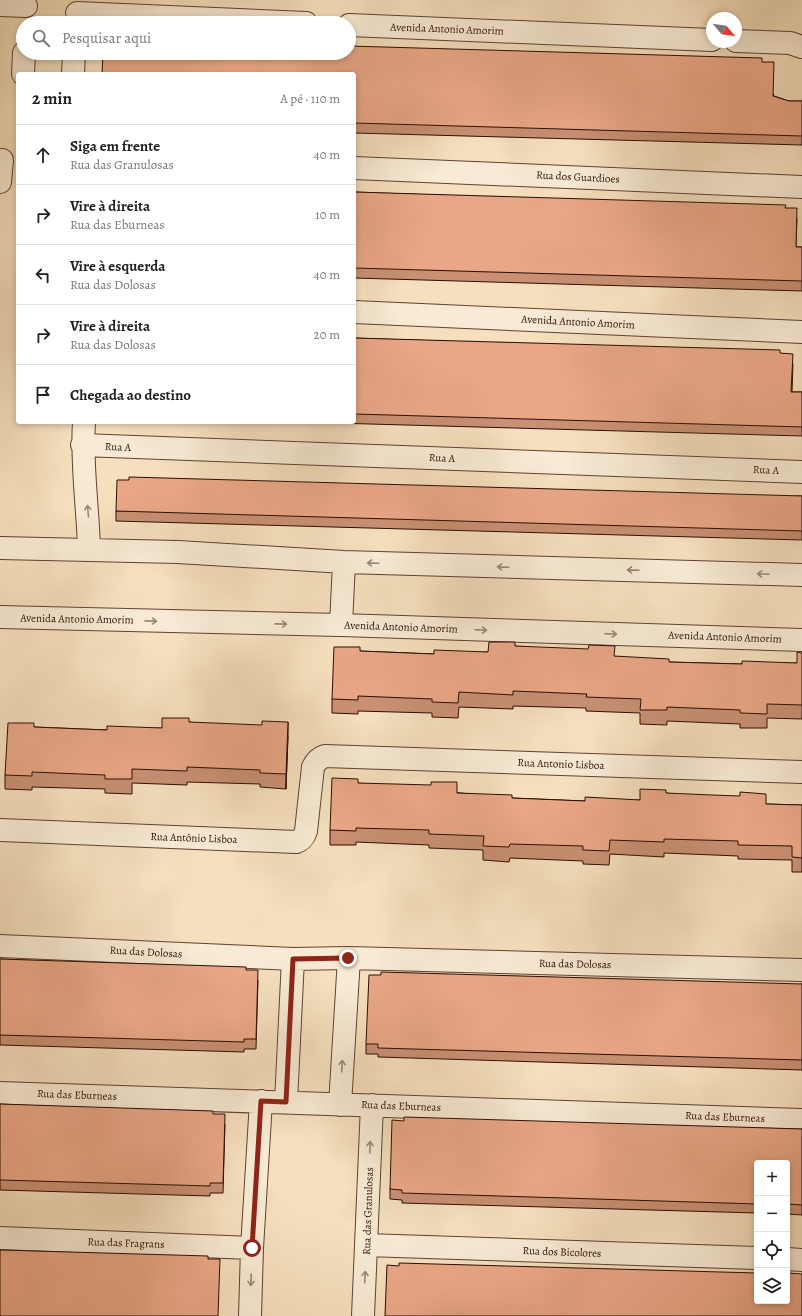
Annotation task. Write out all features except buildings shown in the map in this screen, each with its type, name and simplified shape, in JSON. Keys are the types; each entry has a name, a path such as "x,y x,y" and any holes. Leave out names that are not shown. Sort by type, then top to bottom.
{"street":[{"path":"0,5 26,10"},
{"path":"76,12 160,16"},
{"name":"Avenida Antonio Amorim","path":"356,25 706,40"},
{"path":"742,41 790,43 802,47"},
{"path":"23,72 24,60"},
{"path":"73,72 74,60"},
{"path":"0,182 7,159"},
{"name":"Rua dos Guardioes","path":"356,168 802,187"},
{"name":"Avenida Antonio Amorim","path":"356,312 802,332"},
{"path":"84,424 82,445 89,549"},
{"name":"Rua A","path":"82,445 802,472"},
{"path":"0,548 178,552 344,562 802,575"},
{"path":"341,625 344,562"},
{"name":"Avenida Antonio Amorim","path":"0,617 341,625 802,640"},
{"name":"Rua Antonio Lisboa","path":"320,758 326,756 802,772"},
{"name":"Rua Antônio Lisboa","path":"0,830 296,842 301,840 306,831 313,767 320,758"},
{"name":"Rua das Dolosas","path":"0,946 293,959 348,958 802,970"},
{"path":"340,1104 348,958"},
{"path":"286,1102 293,959"},
{"name":"Rua das Eburneas","path":"0,1093 802,1120"},
{"path":"250,1316 252,1248 261,1101"},
{"name":"Rua das Granulosas","path":"363,1316 372,1106"},
{"name":"Rua das Fragrans","path":"0,1238 252,1248"},
{"name":"Rua dos Bicolores","path":"366,1245 754,1258"},
{"path":"790,1259 802,1260"}],"route":[{"path":"252,1248 261,1101 286,1102 293,959 348,958"}]}
